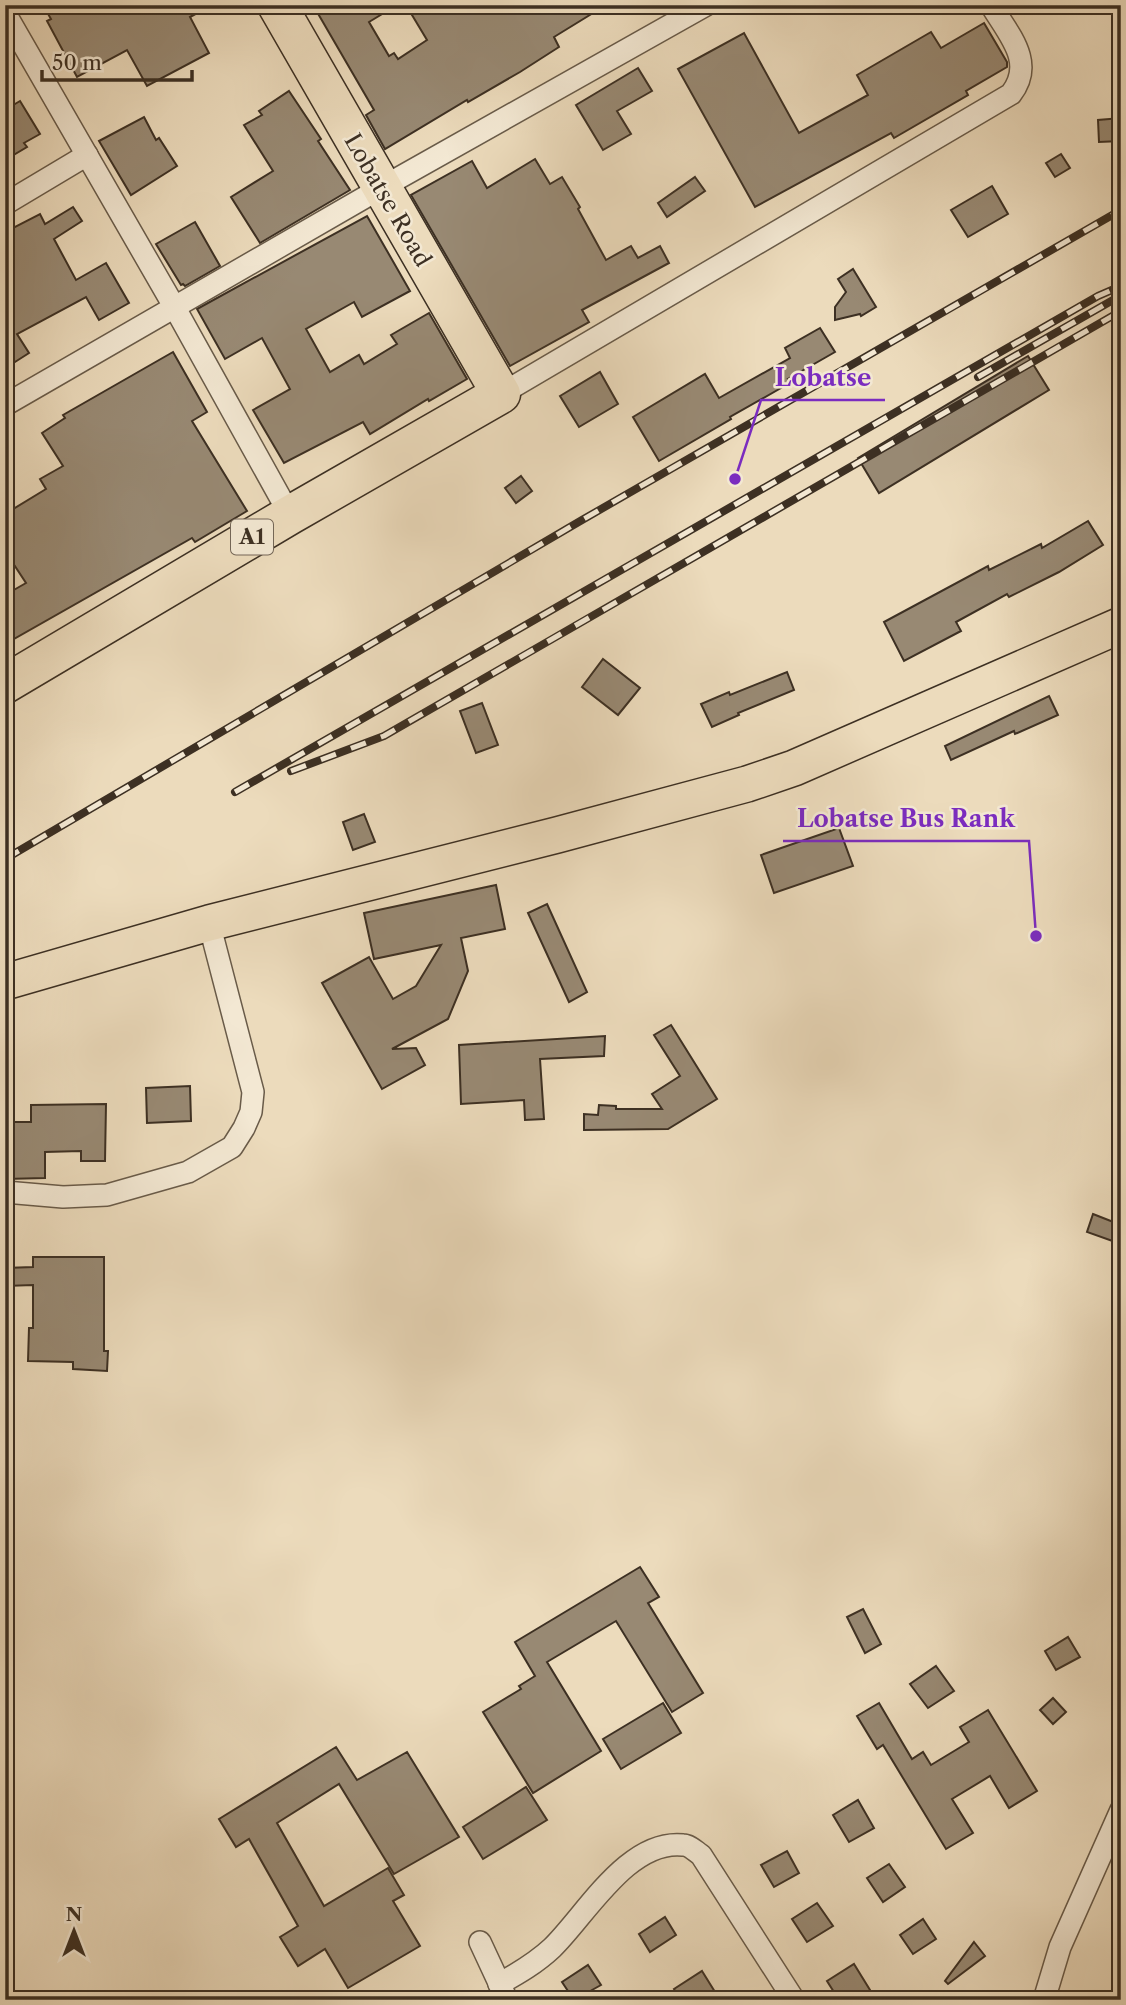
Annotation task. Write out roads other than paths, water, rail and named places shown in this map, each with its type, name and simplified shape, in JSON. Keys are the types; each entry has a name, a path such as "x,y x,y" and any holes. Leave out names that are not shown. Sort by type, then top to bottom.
{"highway":[{"name":"Lobatse Road","path":"277,5 500,394"},
{"name":"A1","path":"5,684 500,394"}],"main road":[{"path":"5,982 209,923 747,784 794,768 1121,625"}],"street":[{"path":"5,405 381,188 706,5"},
{"path":"500,394 1011,94 1021,75 1021,55 991,5"},
{"path":"5,13 176,308 290,515"},
{"path":"5,204 88,155"},
{"path":"5,1192 63,1197 107,1195 188,1172 232,1147 251,1112 253,1092 209,923"},
{"path":"1044,2000 1060,1947 1121,1810"},
{"path":"480,1942 503,1992 554,1946 593,1898 635,1858 666,1846 686,1845 702,1855 794,2000"}],"railway":[{"path":"5,859 582,520 1121,210"},
{"path":"235,792 1098,296 1121,286"},
{"path":"978,377 1120,296"},
{"path":"291,771 384,736 1121,311"}],"place":[{"name":"Lobatse","path":"735,479"},
{"name":"Lobatse Bus Rank","path":"1036,936"}]}
